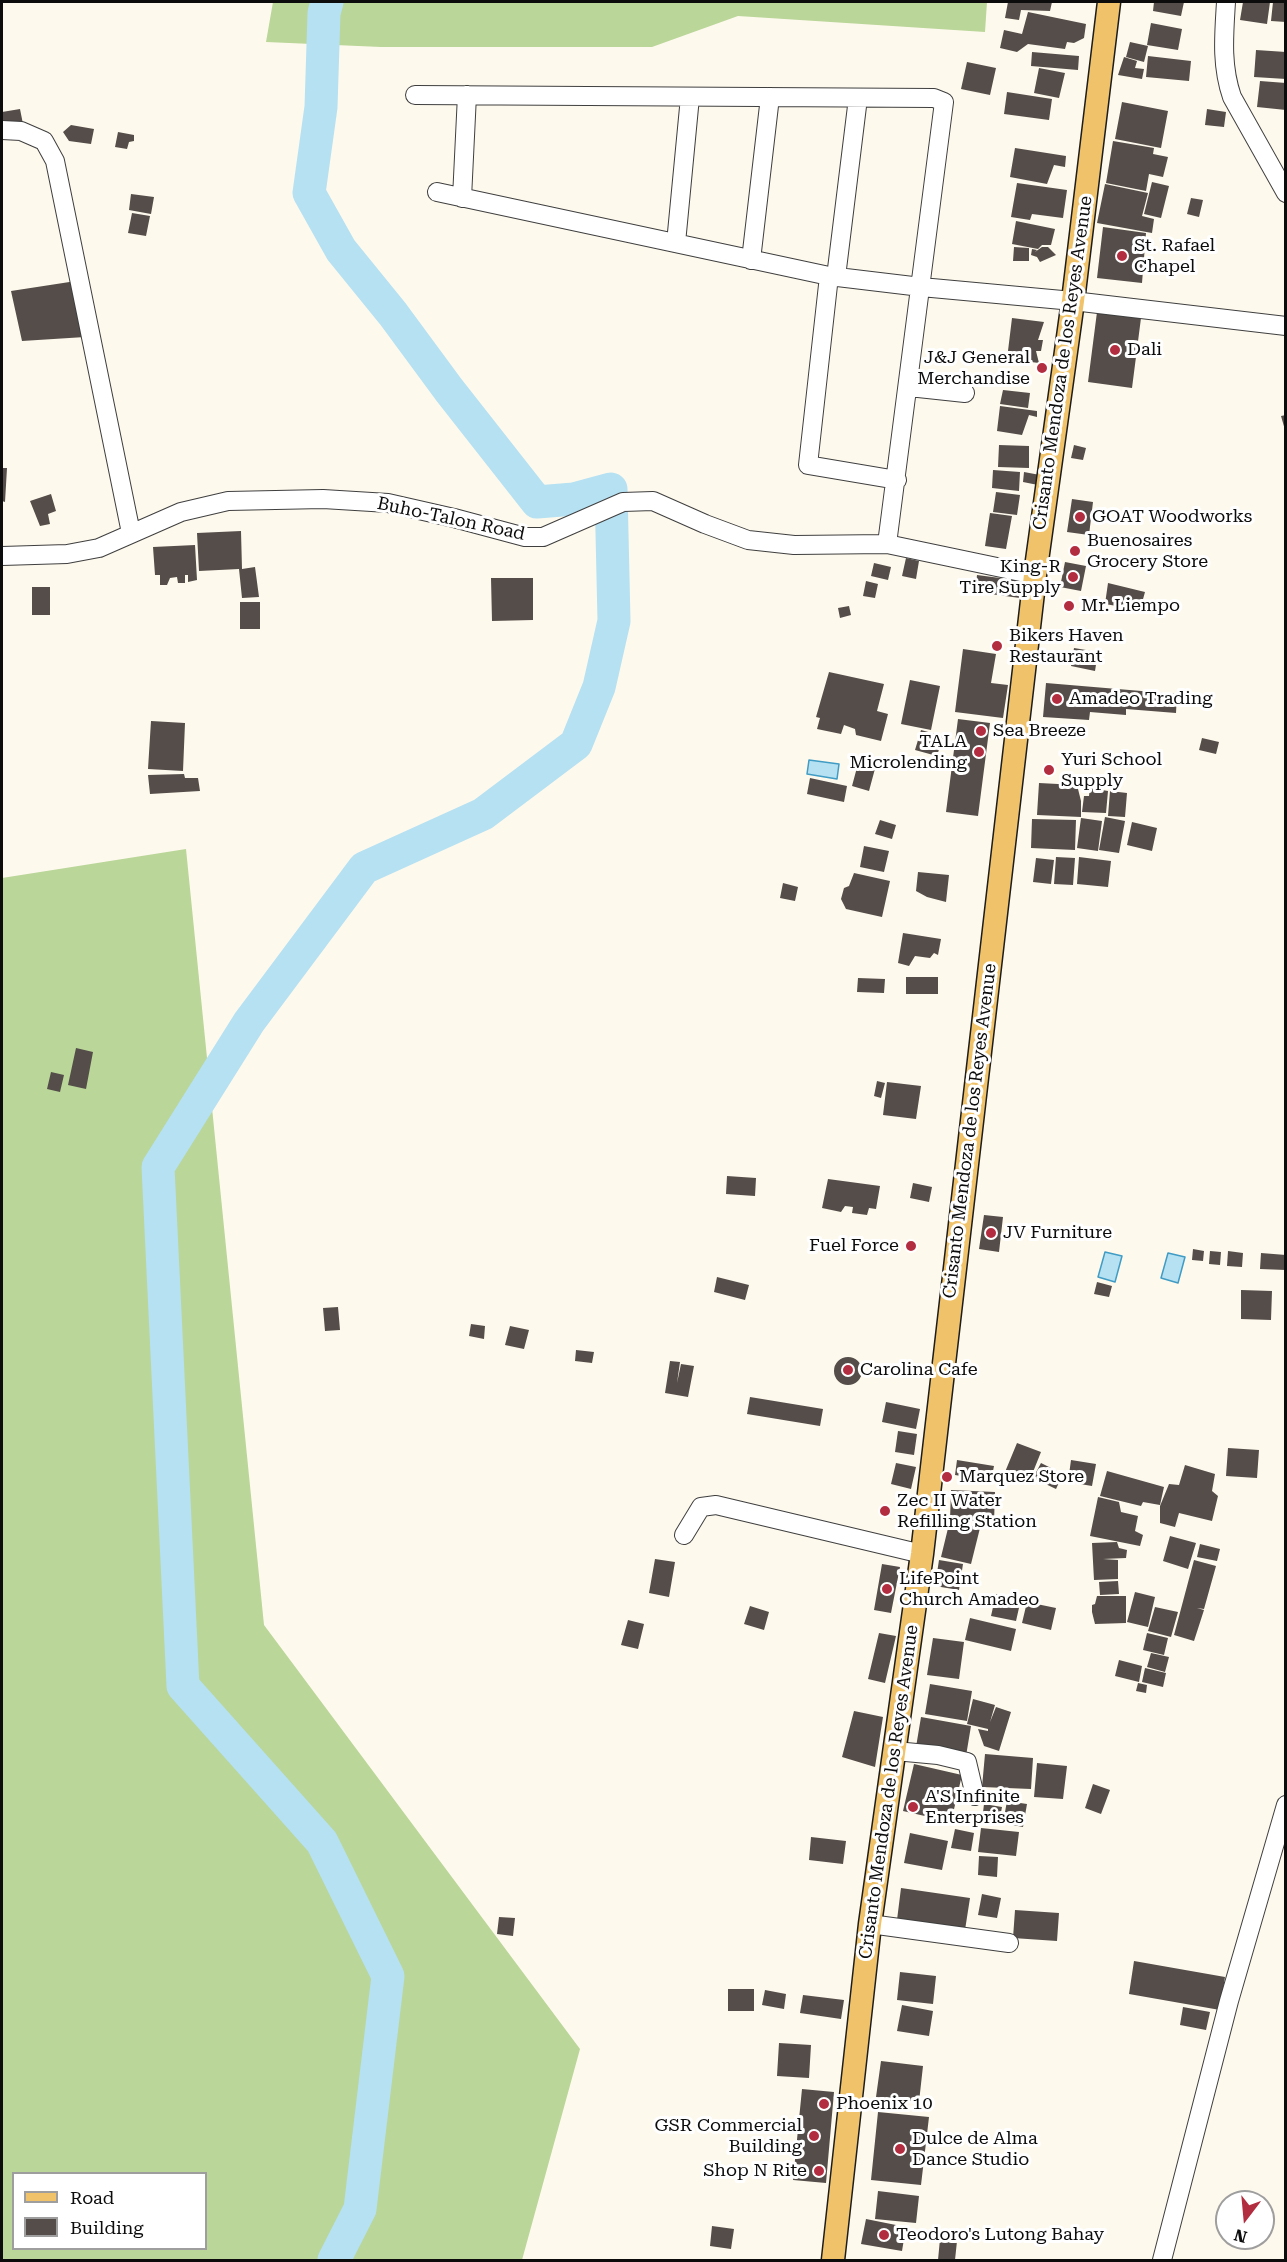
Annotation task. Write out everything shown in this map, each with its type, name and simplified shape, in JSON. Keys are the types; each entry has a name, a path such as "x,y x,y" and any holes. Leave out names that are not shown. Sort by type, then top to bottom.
{"main road":[{"name":"Crisanto Mendoza de los Reyes Avenue","path":"833,2260 870,1924 922,1554 1035,575 1074,301 1109,2"}],"street":[{"path":"1226,2 1222,48 1226,82 1232,98 1286,193"},
{"path":"415,95 934,98 944,102 887,544"},
{"path":"462,198 467,95"},
{"path":"676,243 690,97"},
{"path":"751,260 770,97"},
{"path":"858,98 808,465 897,480"},
{"path":"2,130 21,131 44,141 55,160 131,533"},
{"path":"437,192 832,277 921,288 1074,301 1286,326"},
{"path":"909,387 965,393"},
{"name":"Buho-Talon Road","path":"2,556 67,554 99,548 181,512 228,501 323,499 388,503 525,537 543,537 623,502 653,501 748,540 794,545 887,544 1035,575"},
{"path":"684,1535 701,1507 716,1504 922,1554"},
{"path":"895,1751 938,1755 967,1762 975,1796"},
{"path":"1162,2260 1229,2001 1286,1805"},
{"path":"870,1924 1009,1943"}],"green space":[{"path":"273,2 987,2 985,32 738,16 652,47 381,47 266,42"},
{"path":"186,849 264,1625 580,2049 522,2260 2,2260 2,878"}],"water":[{"path":"809,760 839,764 837,779 807,774"},
{"path":"1105,1252 1122,1256 1115,1282 1098,1277"},
{"path":"1168,1253 1185,1257 1178,1283 1161,1278"}],"building":[{"path":"1008,2 1052,2 1050,11 1021,10 1019,20 1005,18"},
{"path":"1154,2 1184,2 1181,16 1153,11"},
{"path":"1243,2 1270,2 1267,24 1240,20"},
{"path":"1273,2 1286,2 1286,22 1271,21"},
{"path":"1028,12 1086,24 1084,38 1074,43 1067,42 1065,49 1028,44 1017,52 1000,48 1004,30 1022,34"},
{"path":"1151,23 1182,29 1178,50 1147,45"},
{"path":"1130,42 1148,46 1144,62 1126,57"},
{"path":"1256,50 1286,52 1286,79 1254,77"},
{"path":"1032,52 1079,56 1078,70 1031,66"},
{"path":"1148,56 1191,61 1189,81 1146,77"},
{"path":"1124,57 1137,61 1135,68 1144,69 1142,79 1118,75"},
{"path":"967,62 996,68 990,95 961,89"},
{"path":"1039,68 1065,73 1059,98 1034,93"},
{"path":"1260,81 1286,83 1286,110 1257,107"},
{"path":"1007,92 1052,99 1049,120 1004,114"},
{"path":"1122,102 1168,111 1161,148 1115,139"},
{"path":"20,109 23,124 2,127 2,112"},
{"path":"1207,109 1226,112 1224,127 1205,125"},
{"path":"71,125 94,129 91,144 69,141 63,132"},
{"path":"118,132 134,135 134,141 129,142 127,149 115,147"},
{"path":"1113,141 1154,148 1153,154 1168,157 1163,177 1149,174 1146,191 1106,183"},
{"path":"1015,148 1066,156 1065,167 1054,165 1047,184 1010,177"},
{"path":"1152,182 1169,186 1161,218 1144,214"},
{"path":"1017,183 1067,190 1063,218 1032,214 1030,220 1011,217"},
{"path":"1105,184 1148,193 1142,216 1154,219 1152,233 1097,223"},
{"path":"131,194 154,197 151,214 129,210"},
{"path":"1191,198 1203,200 1199,217 1187,214"},
{"path":"132,213 150,216 146,236 128,233"},
{"path":"1016,221 1055,229 1051,245 1042,245 1038,249 1012,244"},
{"name":"St. Rafael Chapel","path":"1103,227 1146,233 1142,283 1097,278"},
{"path":"1014,247 1029,248 1029,261 1013,261"},
{"path":"1042,247 1048,247 1056,255 1040,262 1037,257 1031,255 1032,249 1037,250 1035,252"},
{"path":"76,281 85,337 22,341 11,291"},
{"name":"Dali","path":"1097,312 1141,318 1132,388 1088,382"},
{"path":"1012,318 1044,322 1038,340 1043,340 1041,351 1036,351 1039,363 1007,359"},
{"path":"1003,390 1030,393 1028,408 1000,404"},
{"path":"1000,406 1037,411 1037,417 1029,415 1022,435 997,431"},
{"path":"1286,415 1286,430 1285,430 1281,416"},
{"path":"999,445 1029,446 1029,468 998,467"},
{"path":"1074,445 1086,448 1083,460 1071,458"},
{"path":"2,468 7,468 5,502 2,501"},
{"path":"993,470 1020,472 1019,491 992,488"},
{"path":"1024,472 1040,475 1038,485 1023,482"},
{"path":"996,492 1020,495 1017,515 993,512"},
{"path":"51,494 56,511 48,514 50,524 40,526 30,501"},
{"name":"GOAT Woodworks","path":"1072,499 1093,502 1089,535 1067,532"},
{"path":"990,513 1012,516 1006,549 985,546"},
{"path":"241,531 242,569 255,567 259,597 242,598 239,569 199,571 197,533"},
{"path":"195,545 197,580 188,582 188,575 185,575 185,583 178,583 177,577 170,578 167,585 160,585 160,575 155,575 153,547"},
{"path":"906,558 919,561 916,579 902,576"},
{"name":"King-R Tire Supply","path":"1065,562 1086,566 1081,591 1060,587"},
{"path":"874,563 891,567 888,580 871,576"},
{"path":"977,575 1023,581 1020,598 975,592"},
{"path":"491,578 533,578 533,620 492,621"},
{"path":"866,581 878,584 875,598 863,596"},
{"path":"1108,583 1145,592 1140,610 1105,604"},
{"path":"32,587 50,587 50,615 32,615"},
{"path":"240,602 260,602 260,629 240,629"},
{"path":"849,606 851,615 840,618 838,608"},
{"path":"1074,648 1098,652 1095,671 1071,666"},
{"path":"963,649 996,654 991,683 1008,685 1003,718 955,712"},
{"path":"829,672 884,684 877,711 888,714 881,741 856,735 855,729 844,725 841,734 817,729 820,718 816,717"},
{"path":"910,680 940,686 931,730 901,724"},
{"path":"1046,683 1177,694 1176,713 1126,709 1126,715 1090,712 1089,720 1043,717"},
{"path":"958,719 990,723 978,816 946,812"},
{"path":"151,721 185,723 183,771 148,769"},
{"path":"921,730 943,736 937,756 915,750"},
{"path":"1202,738 1219,742 1216,754 1199,750"},
{"path":"859,760 876,765 869,791 852,786"},
{"path":"184,774 185,778 198,778 200,791 150,794 148,775"},
{"path":"810,778 847,786 844,802 807,794"},
{"path":"1039,783 1077,785 1081,801 1081,817 1037,815"},
{"path":"1090,788 1108,791 1106,813 1082,812 1084,796 1089,796"},
{"path":"1110,791 1127,793 1125,817 1108,816"},
{"path":"1105,817 1125,821 1119,853 1099,850"},
{"path":"1081,818 1102,821 1098,851 1077,848"},
{"path":"1032,819 1076,820 1075,850 1031,848"},
{"path":"880,820 896,825 892,839 875,834"},
{"path":"1132,822 1157,828 1152,851 1127,845"},
{"path":"864,846 889,851 884,872 860,867"},
{"path":"1056,857 1075,858 1073,885 1054,884"},
{"path":"1079,857 1111,861 1108,887 1077,884"},
{"path":"1036,858 1054,860 1051,884 1033,882"},
{"path":"918,872 949,875 946,902 927,897 916,891"},
{"path":"854,873 890,881 882,917 846,909 841,899 844,888 849,886"},
{"path":"783,883 798,887 795,901 780,898"},
{"path":"903,933 941,939 938,955 934,953 930,958 915,956 909,966 898,963"},
{"path":"906,977 938,977 938,994 906,994"},
{"path":"858,978 885,979 884,993 857,992"},
{"path":"76,1048 93,1052 86,1089 68,1085"},
{"path":"51,1072 64,1075 60,1092 47,1089"},
{"path":"877,1081 885,1083 881,1098 874,1096"},
{"path":"887,1082 921,1086 916,1119 883,1115"},
{"path":"727,1176 756,1178 755,1196 726,1194"},
{"path":"828,1179 880,1186 876,1209 869,1208 867,1215 852,1213 853,1207 845,1206 841,1212 822,1208"},
{"path":"913,1183 932,1187 929,1202 910,1198"},
{"name":"JV Furniture","path":"984,1215 1003,1217 999,1252 979,1249"},
{"path":"1193,1249 1204,1251 1203,1261 1192,1260"},
{"path":"1210,1251 1221,1252 1220,1265 1209,1264"},
{"path":"1228,1251 1243,1253 1242,1267 1227,1266"},
{"path":"1261,1253 1286,1255 1286,1270 1260,1269"},
{"path":"717,1277 749,1285 745,1300 714,1292"},
{"path":"1097,1282 1112,1286 1109,1297 1094,1294"},
{"path":"1241,1290 1272,1291 1271,1320 1241,1319"},
{"path":"338,1307 340,1330 325,1331 323,1308"},
{"path":"471,1324 485,1326 484,1339 469,1336"},
{"path":"510,1326 529,1330 524,1349 505,1345"},
{"path":"576,1350 594,1352 592,1363 575,1361"},
{"name":"Carolina Cafe","path":"848,1357 858,1361 862,1371 858,1381 848,1385 838,1381 834,1371 838,1361"},
{"path":"670,1361 680,1362 677,1383 681,1364 694,1366 688,1397 665,1393"},
{"path":"750,1397 823,1409 820,1426 747,1414"},
{"path":"886,1402 920,1409 916,1429 882,1422"},
{"path":"898,1431 917,1434 914,1455 895,1452"},
{"path":"1017,1443 1041,1452 1029,1482 1005,1472"},
{"path":"1228,1448 1259,1450 1257,1478 1226,1476"},
{"path":"957,1460 994,1466 991,1481 955,1475"},
{"path":"1071,1460 1096,1464 1092,1486 1068,1482"},
{"path":"896,1463 916,1467 911,1489 891,1484"},
{"path":"1041,1463 1063,1474 1056,1489 1033,1478"},
{"path":"1185,1465 1215,1474 1212,1491 1218,1496 1212,1521 1179,1513 1175,1527 1160,1523 1160,1506 1169,1484 1179,1485"},
{"path":"1107,1471 1164,1487 1160,1505 1143,1502 1141,1506 1100,1496"},
{"path":"951,1490 995,1492 994,1522 950,1520"},
{"path":"1098,1497 1119,1502 1121,1512 1138,1516 1135,1531 1143,1535 1140,1546 1090,1536"},
{"path":"950,1520 980,1528 971,1564 941,1557"},
{"path":"1170,1536 1196,1543 1188,1569 1163,1561"},
{"path":"1117,1542 1119,1548 1127,1550 1126,1558 1103,1559 1118,1560 1118,1579 1094,1580 1092,1543"},
{"path":"1200,1544 1220,1549 1217,1561 1197,1557"},
{"path":"655,1559 675,1562 669,1597 649,1593"},
{"path":"939,1560 963,1564 959,1590 935,1586"},
{"path":"1194,1560 1216,1566 1204,1609 1197,1608 1204,1610 1194,1641 1174,1635"},
{"name":"LifePoint Church Amadeo","path":"882,1564 900,1567 891,1613 874,1610"},
{"path":"1118,1581 1119,1594 1100,1595 1099,1582"},
{"path":"1135,1592 1155,1597 1148,1627 1127,1622"},
{"path":"996,1594 1021,1599 1016,1621 991,1616"},
{"path":"1097,1596 1126,1596 1126,1623 1095,1624 1092,1605 1095,1604"},
{"path":"1027,1602 1056,1608 1051,1630 1022,1623"},
{"path":"750,1606 769,1612 764,1630 744,1624"},
{"path":"1155,1607 1178,1612 1171,1637 1148,1631"},
{"path":"970,1618 1016,1629 1011,1651 965,1640"},
{"path":"628,1620 644,1624 638,1649 621,1645"},
{"path":"879,1633 896,1636 885,1683 868,1679"},
{"path":"1147,1633 1168,1638 1164,1655 1143,1650"},
{"path":"933,1638 964,1642 959,1679 927,1675"},
{"path":"1151,1653 1169,1657 1165,1672 1147,1667"},
{"path":"1119,1660 1142,1666 1139,1682 1115,1676"},
{"path":"1145,1668 1166,1673 1163,1687 1142,1682"},
{"path":"1138,1683 1147,1685 1146,1693 1136,1691"},
{"path":"930,1684 972,1691 967,1721 925,1714"},
{"path":"973,1699 995,1705 990,1722 996,1707 1011,1712 999,1751 984,1746 978,1729 988,1731 988,1729 967,1724"},
{"path":"854,1711 883,1717 875,1767 842,1757"},
{"path":"921,1717 971,1726 966,1756 916,1747"},
{"path":"985,1754 1033,1758 1031,1789 982,1787"},
{"path":"1037,1763 1067,1766 1063,1799 1034,1797"},
{"path":"914,1764 962,1775 951,1822 903,1811"},
{"path":"1093,1784 1110,1790 1101,1814 1085,1808"},
{"path":"1007,1801 1027,1804 1023,1827 1003,1823"},
{"path":"984,1804 1002,1807 999,1823 982,1821"},
{"path":"981,1828 1019,1832 1016,1856 978,1852"},
{"path":"955,1829 974,1833 971,1851 951,1848"},
{"path":"910,1833 948,1841 942,1870 904,1863"},
{"path":"811,1837 846,1841 843,1864 809,1860"},
{"path":"979,1856 998,1857 997,1877 978,1875"},
{"path":"901,1888 970,1898 965,1930 897,1920"},
{"path":"982,1894 1001,1898 997,1918 978,1915"},
{"path":"1015,1910 1059,1913 1057,1941 1013,1938"},
{"path":"499,1917 515,1918 513,1936 497,1934"},
{"path":"1134,1961 1225,1977 1220,2010 1129,1994"},
{"path":"900,1972 936,1976 933,2004 897,2000"},
{"path":"728,1989 754,1989 754,2011 728,2011"},
{"path":"765,1990 786,1994 784,2009 762,2005"},
{"path":"803,1995 844,2000 841,2019 800,2013"},
{"path":"902,2005 933,2011 929,2036 897,2031"},
{"path":"1183,2007 1210,2012 1206,2030 1180,2025"},
{"path":"779,2043 811,2045 809,2078 777,2076"},
{"path":"881,2061 923,2066 919,2102 876,2097"},
{"name":"GSR Commercial Building","path":"802,2089 834,2092 826,2183 793,2180"},
{"name":"Dulce de Alma Dance Studio","path":"878,2112 929,2117 921,2185 871,2180"},
{"path":"878,2191 919,2196 916,2223 875,2219"},
{"name":"Teodoro's Lutong Bahay","path":"866,2219 906,2227 902,2251 861,2244"},
{"path":"712,2226 734,2229 731,2249 710,2246"},
{"path":"940,2239 957,2241 955,2260 938,2260"}],"waterway":[{"path":"327,2 324,13 321,107 309,193 341,250 537,502 574,499 611,489 614,621 599,687 576,744 483,814 364,868 249,1022 158,1167 183,1686 322,1842 388,1976 360,2209 334,2260"}],"place":[{"name":"St. Rafael Chapel","path":"1122,256"},
{"name":"Dali","path":"1115,350"},
{"name":"J&J General Merchandise","path":"1042,368"},
{"name":"GOAT Woodworks","path":"1080,517"},
{"name":"Buenosaires Grocery Store","path":"1075,551"},
{"name":"King-R Tire Supply","path":"1073,577"},
{"name":"Mr. Liempo","path":"1069,606"},
{"name":"Bikers Haven Restaurant","path":"997,646"},
{"name":"Amadeo Trading","path":"1057,699"},
{"name":"Sea Breeze","path":"981,731"},
{"name":"TALA Microlending","path":"979,752"},
{"name":"Yuri School Supply","path":"1049,770"},
{"name":"JV Furniture","path":"991,1233"},
{"name":"Fuel Force","path":"911,1246"},
{"name":"Carolina Cafe","path":"848,1370"},
{"name":"Marquez Store","path":"947,1477"},
{"name":"Zec II Water Refilling Station","path":"885,1511"},
{"name":"LifePoint Church Amadeo","path":"887,1589"},
{"name":"A'S Infinite Enterprises","path":"913,1807"},
{"name":"Phoenix 10","path":"824,2104"},
{"name":"GSR Commercial Building","path":"814,2136"},
{"name":"Dulce de Alma Dance Studio","path":"900,2149"},
{"name":"Shop N Rite","path":"819,2171"},
{"name":"Teodoro's Lutong Bahay","path":"884,2235"}]}
